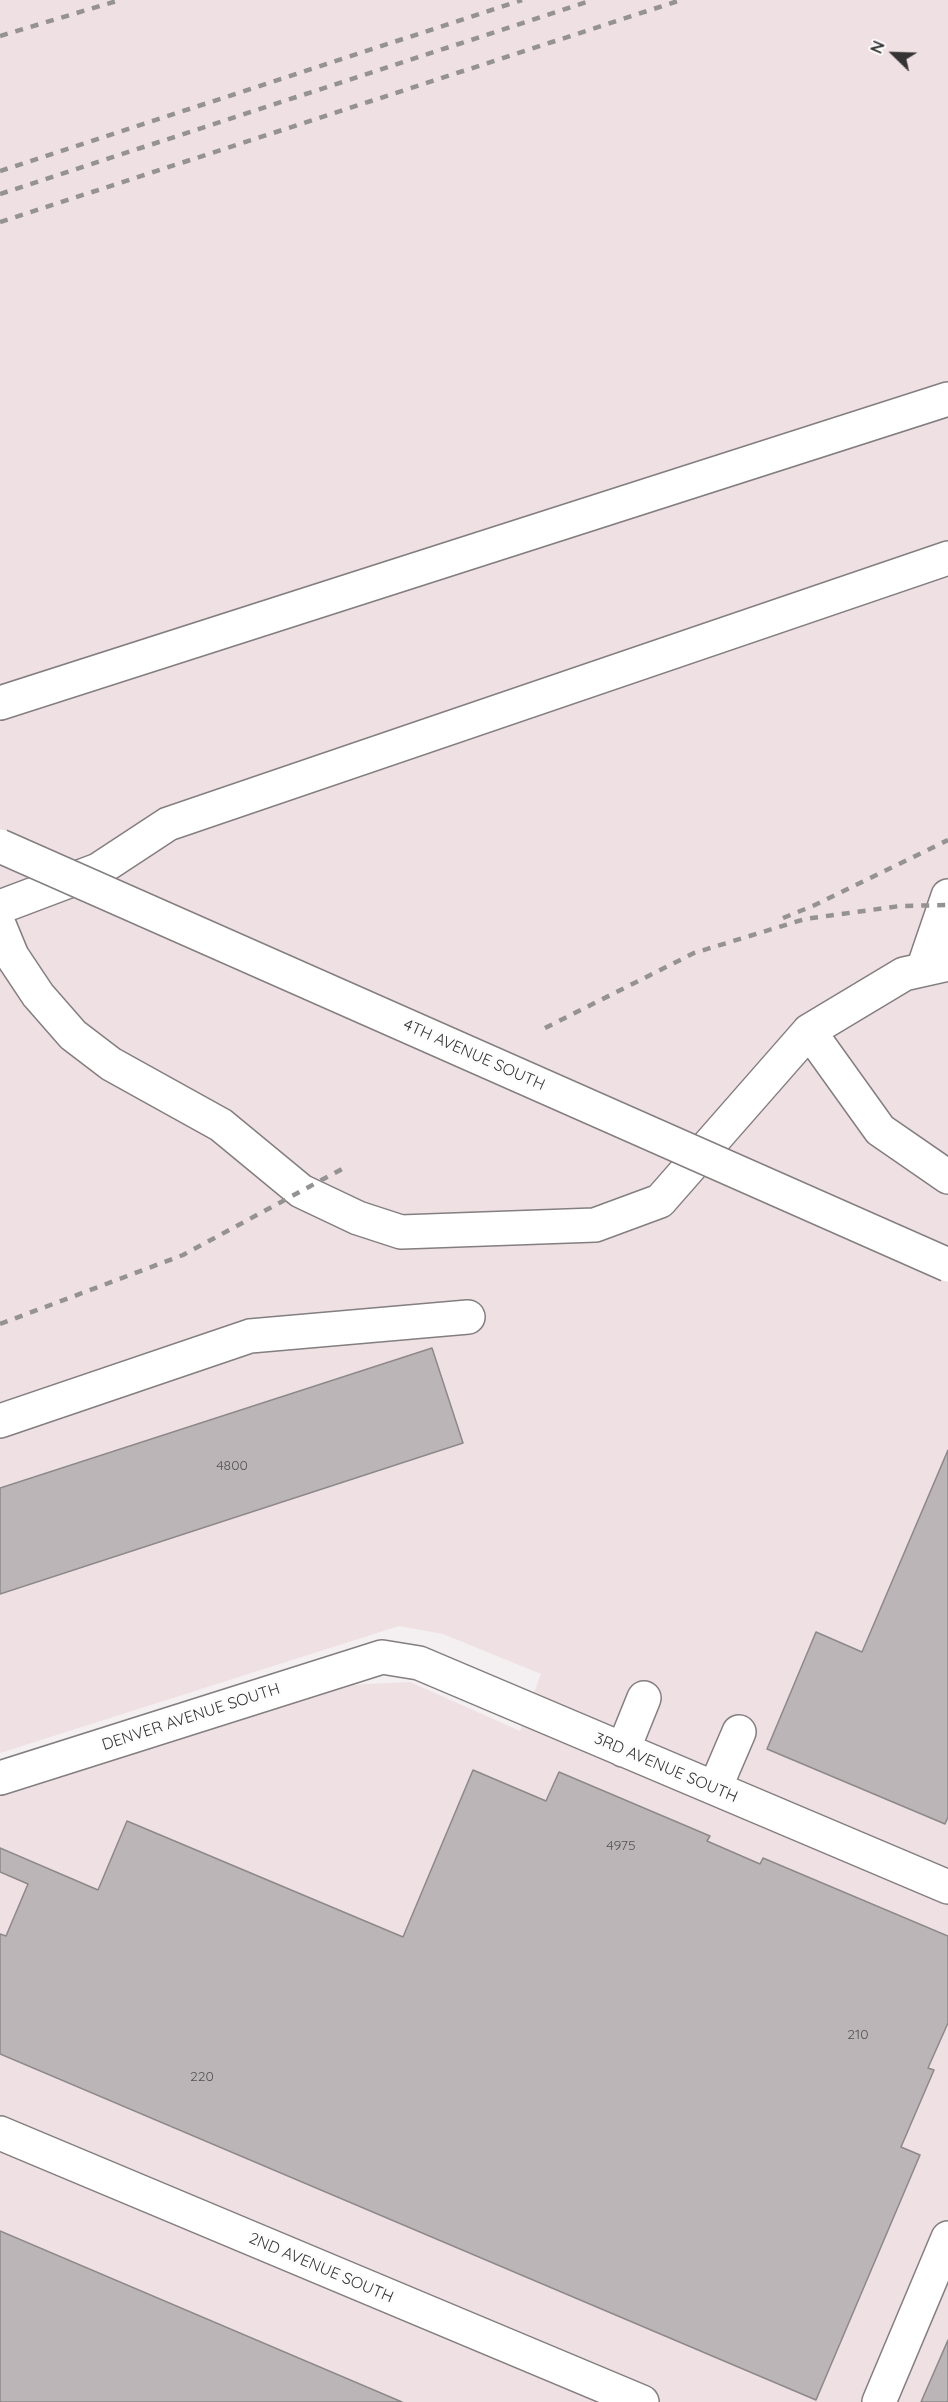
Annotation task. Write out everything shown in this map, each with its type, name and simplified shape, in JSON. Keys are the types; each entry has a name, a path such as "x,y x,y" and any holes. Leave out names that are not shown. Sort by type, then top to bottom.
{"street":[{"path":"0,703 948,399"},
{"path":"0,907 98,870 168,824 948,558"},
{"name":"4TH AVENUE SOUTH","path":"0,846 948,1265"},
{"path":"0,927 12,956 38,994 73,1035 111,1064 221,1125 301,1191 358,1218 401,1232 595,1225 660,1201 809,1031 904,974 935,966 948,896"},
{"path":"809,1031 880,1130 948,1176"},
{"path":"0,1421 250,1336 468,1317"},
{"name":"3RD AVENUE SOUTH","path":"382,1657 419,1663 948,1887"},
{"name":"DENVER AVENUE SOUTH","path":"0,1778 382,1657"},
{"path":"623,1750 644,1698"},
{"path":"715,1788 739,1732"},
{"name":"2ND AVENUE SOUTH","path":"0,2133 642,2402"},
{"path":"879,2402 948,2238"}],"shaded area":[{"path":"0,0 948,0 948,2402 0,2402 0,1795 348,1685 410,1682 520,1731 541,1674 443,1634 399,1626 0,1753"}],"building":[{"path":"432,1348 463,1443 0,1594 0,1488"},
{"path":"948,1450 948,1817 945,1824 767,1749 816,1632 862,1652"},
{"path":"473,1770 546,1801 559,1772 710,1836 707,1841 760,1864 763,1858 948,1936 948,2023 928,2068 934,2070 901,2147 920,2155 816,2400 0,2054 0,1934 6,1936 28,1884 0,1872 0,1848 98,1890 127,1821 403,1937"},
{"path":"0,2231 402,2402 0,2402"},
{"path":"948,2340 948,2402 921,2402"}],"railway":[{"path":"0,36 120,0"},
{"path":"0,171 522,0"},
{"path":"0,194 593,0"},
{"path":"0,222 681,0"},
{"path":"783,918 815,905 948,840"},
{"path":"545,1028 694,953 805,919 900,906 948,905"},
{"path":"0,1324 183,1255 342,1169"}]}
